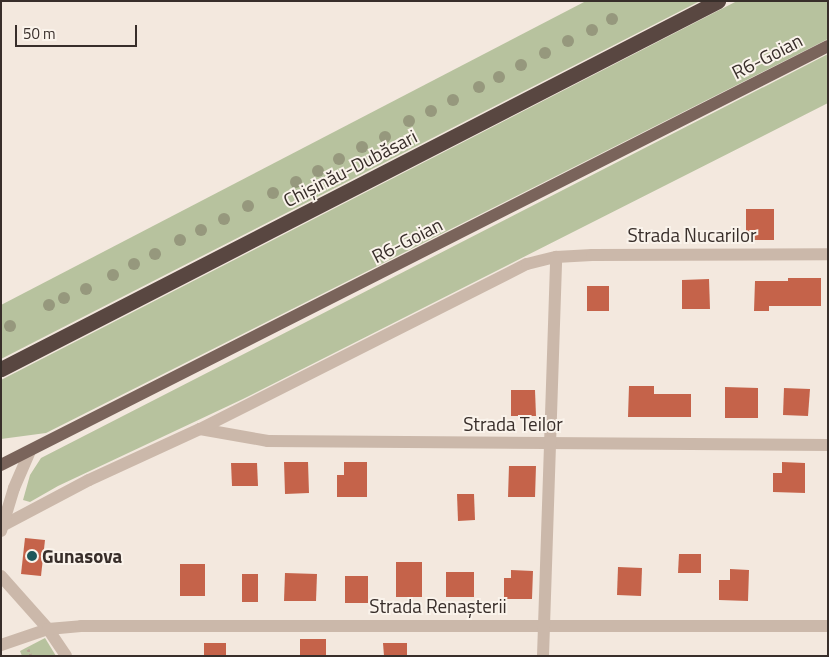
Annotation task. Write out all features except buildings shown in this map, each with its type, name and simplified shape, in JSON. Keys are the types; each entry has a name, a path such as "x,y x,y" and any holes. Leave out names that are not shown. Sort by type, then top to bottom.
{"highway":[{"name":"Chișinău-Dubăsari","path":"1,369 718,1"}],"main road":[{"name":"R6-Goian","path":"1,465 828,46"}],"street":[{"name":"Strada Nucarilor","path":"2,527 89,480 200,429 527,264 556,257 828,254"},
{"path":"543,656 556,257"},
{"name":"Strada Teilor","path":"200,429 268,441 828,444"},
{"path":"2,527 30,451"},
{"path":"1,576 48,629 66,656"},
{"name":"Strada Renașterii","path":"1,645 48,629 91,626 544,624 828,626"}],"green space":[{"path":"586,1 700,1 1,359 1,305"},
{"path":"737,1 828,1 828,39 46,433 1,439 1,380"},
{"path":"828,54 828,103 243,399 58,486 30,502 23,500 30,475 41,458"},
{"path":"45,638 56,656 22,656 20,651"}],"place":[{"name":"Gunasova","path":"32,556"}]}
